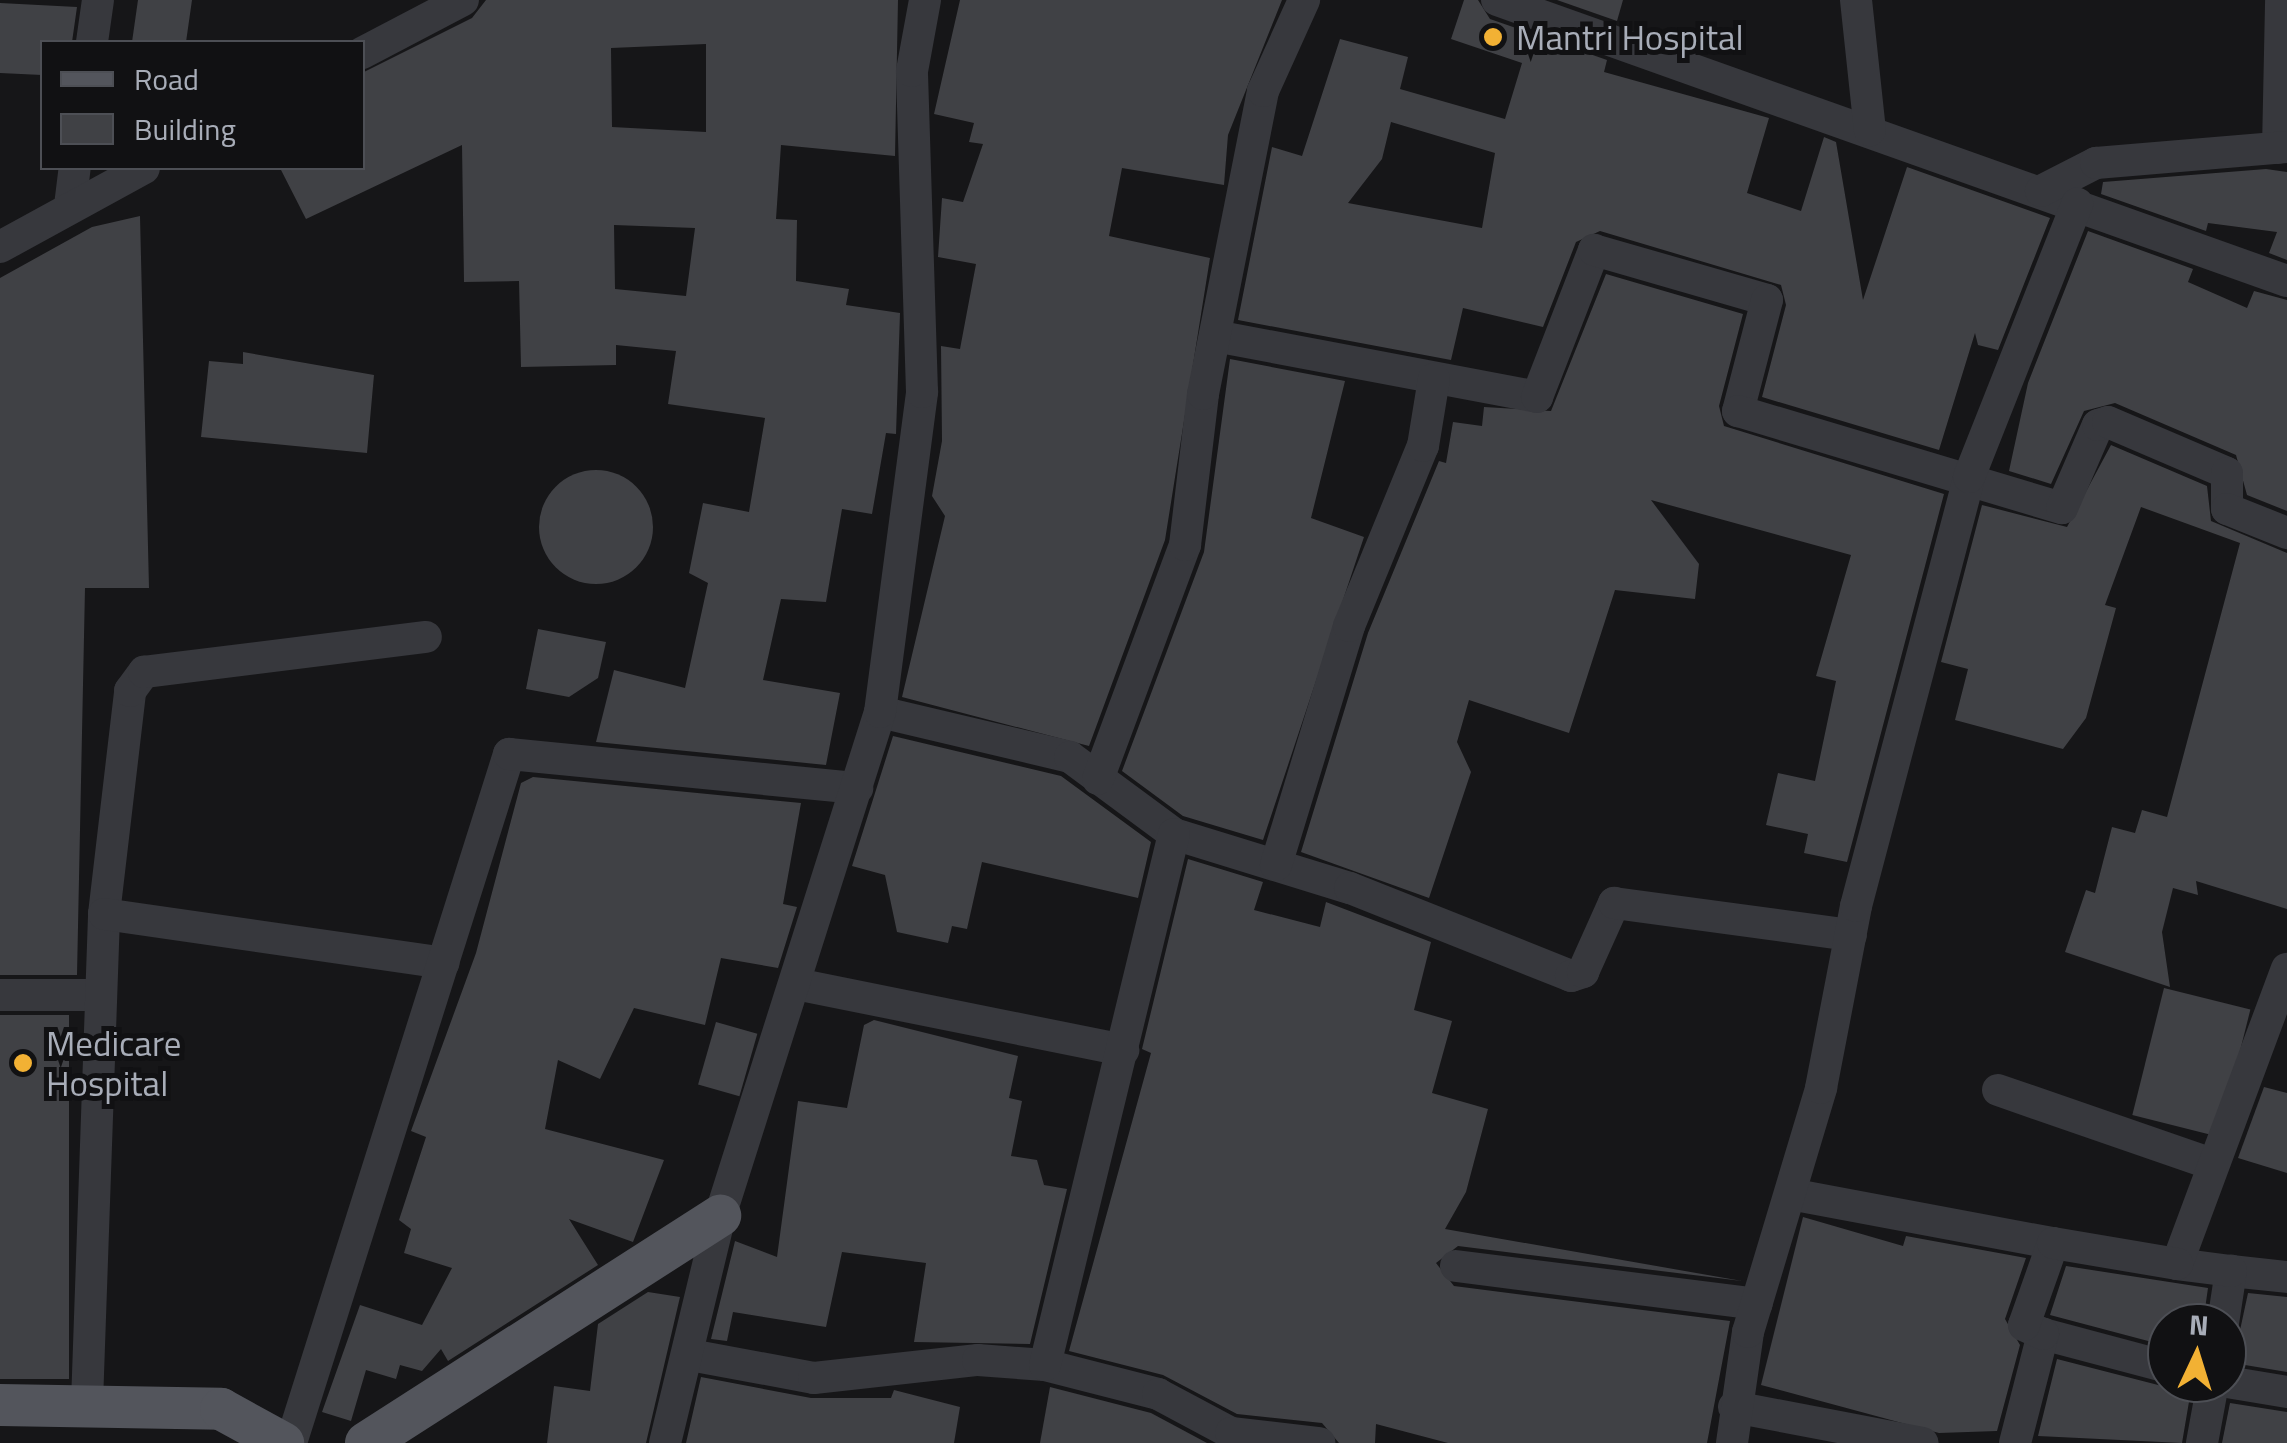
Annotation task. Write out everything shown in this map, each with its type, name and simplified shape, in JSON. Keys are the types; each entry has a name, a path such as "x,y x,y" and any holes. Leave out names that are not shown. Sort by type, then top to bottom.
{"main road":[{"path":"366,1443 720,1216"},
{"path":"0,1405 87,1403 221,1409 283,1443"}],"street":[{"path":"92,40 98,0"},
{"path":"365,50 463,0"},
{"path":"665,1443 690,1355 720,1216 880,712 922,392 912,71 925,0"},
{"path":"1098,779 1185,545 1215,336 1263,91 1304,0"},
{"path":"1497,0 2041,190 2287,281"},
{"path":"1856,0 1870,130"},
{"path":"2041,190 2096,163 2283,148 2281,0"},
{"path":"70,206 75,170"},
{"path":"0,247 140,170"},
{"path":"1732,1443 1734,1407 1757,1304 1790,1194 1851,935 1969,477 2077,204"},
{"path":"1215,336 1540,396 1594,250 1767,300 1738,411 2066,508 2104,421 2227,473 2227,509 2287,533"},
{"path":"1276,865 1349,626 1422,446 1434,379"},
{"path":"87,1403 104,914 130,692 144,672 426,637"},
{"path":"880,712 1070,757 1174,834 1276,865 1571,976 1584,972 1614,903 1851,935"},
{"path":"291,1443 510,754 857,788"},
{"path":"1045,1365 1174,834"},
{"path":"104,914 443,964"},
{"path":"2178,1264 2212,1164 2282,1002 2287,970"},
{"path":"796,984 1123,1050"},
{"path":"0,996 101,994"},
{"path":"1998,1090 2212,1164"},
{"path":"1790,1194 2178,1264 2287,1277"},
{"path":"2053,1243 2024,1325 2147,1362"},
{"path":"1456,1266 1757,1304"},
{"path":"2226,1303 2232,1271"},
{"path":"2015,1443 2044,1334"},
{"path":"690,1355 814,1378 978,1360 1045,1365 1158,1394 1230,1438 1319,1443"},
{"path":"2247,1385 2287,1392"},
{"path":"2202,1443 2209,1403"},
{"path":"1734,1407 1923,1443"}],"building":[{"path":"138,0 192,0 186,40 132,40"},
{"path":"486,0 898,0 895,156 781,145 776,219 797,220 796,281 849,289 846,305 900,313 896,434 886,433 872,514 842,509 826,602 781,599 763,680 840,693 826,765 596,742 614,670 685,688 708,583 689,573 703,503 749,512 765,418 668,404 676,351 616,345 616,365 521,367 519,281 464,282 462,145 306,219 281,170 365,170 365,72 472,18","holes":["706,44 706,132 612,127 611,48","614,225 695,228 686,296 615,289"]},
{"path":"960,0 1282,0 1228,135 1224,185 1122,168 1109,236 1210,258 1165,540 1089,746 902,697 945,516 932,496 942,441 941,346 960,349 976,264 938,257 942,198 963,202 983,144 969,142 974,123 934,114"},
{"path":"1464,0 1478,0 1490,19 1607,60 1604,72 1769,118 1747,193 1801,211 1824,137 1836,142 1863,300 1907,167 2050,218 1998,350 1978,345 1975,333 1939,450 1762,397 1786,305 1781,285 1600,231 1576,242 1543,327 1463,308 1451,360 1238,320 1272,147 1302,156 1340,39 1408,57 1400,89 1505,119 1522,63 1451,39","holes":["1391,122 1495,153 1482,228 1348,203 1382,159"]},
{"path":"1557,0 1623,0 1617,21"},
{"path":"0,3 77,7 72,40 40,40 40,75 0,73"},
{"path":"2266,169 2287,172 2287,260 2269,253 2277,232 2208,223 2206,231 2101,194 2103,182"},
{"path":"140,216 149,588 85,588 77,975 0,975 0,278 92,227"},
{"path":"2088,231 2193,269 2188,282 2247,308 2254,291 2287,300 2287,511 2247,495 2236,455 2115,403 2084,411 2051,484 2009,471 2028,383"},
{"path":"1606,274 1743,314 1719,406 1724,426 1944,494 1847,862 1804,853 1808,834 1766,825 1778,773 1815,781 1836,681 1816,676 1851,555 1651,500 1699,564 1695,599 1615,590 1569,733 1469,700 1457,742 1471,772 1429,898 1301,852 1368,633 1439,461 1446,463 1453,422 1482,426 1484,407 1551,411"},
{"path":"243,352 374,375 367,453 201,437 209,361 243,364"},
{"path":"1230,359 1345,381 1311,518 1364,537 1263,840 1183,816 1122,771 1204,552"},
{"path":"2111,445 2207,486 2211,521 2287,553 2287,909 2196,881 2198,895 2173,888 2162,932 2170,987 2065,952 2086,890 2095,893 2112,827 2135,833 2142,810 2167,817 2240,543 2141,507 2105,605 2116,608 2086,718 2063,749 1955,720 1968,669 1941,662 1982,505 2067,527"},
{"path":"596,470 618,475 636,487 648,505 653,527 648,549 636,567 618,579 596,584 574,579 556,567 544,549 539,527 544,505 556,487 574,475"},
{"path":"538,629 606,642 598,678 569,697 526,689"},
{"path":"893,736 1061,776 1151,842 1138,898 982,862 967,929 952,926 948,943 897,932 885,875 852,866"},
{"path":"533,777 801,803 783,904 797,907 778,968 721,958 705,1025 634,1008 600,1079 558,1060 545,1129 664,1160 633,1242 569,1219 598,1265 448,1361 441,1349 422,1371 400,1365 396,1379 366,1370 351,1421 322,1412 360,1305 422,1325 452,1268 404,1253 411,1229 399,1220 426,1137 411,1131 476,953 521,783"},
{"path":"1188,859 1263,882 1254,910 1320,927 1326,902 1431,942 1414,1010 1452,1021 1432,1093 1488,1109 1466,1192 1445,1229 1742,1281 1458,1246 1436,1263 1454,1286 1730,1321 1707,1443 1448,1443 1376,1424 1375,1443 1339,1443 1322,1423 1237,1414 1163,1375 1069,1351 1151,1053 1142,1049"},
{"path":"2164,988 2250,1010 2219,1137 2132,1115"},
{"path":"0,1015 69,1015 69,1379 0,1379"},
{"path":"874,1020 1018,1056 1009,1098 1022,1101 1011,1156 1037,1160 1044,1185 1067,1189 1030,1344 914,1342 926,1263 842,1252 826,1327 733,1312 727,1341 711,1339 735,1241 777,1257 798,1101 847,1108 864,1025"},
{"path":"716,1022 757,1034 739,1096 698,1084"},
{"path":"2264,1087 2287,1093 2287,1173 2238,1158"},
{"path":"1803,1217 1903,1246 1906,1236 2026,1258 2005,1319 2020,1345 1997,1431 1939,1433 1761,1385"},
{"path":"2066,1266 2208,1288 2206,1303 2147,1303 2147,1341 2050,1315"},
{"path":"648,1292 680,1297 646,1443 547,1443 554,1386 590,1391 598,1324"},
{"path":"2248,1293 2287,1297 2287,1372 2247,1365"},
{"path":"2057,1359 2147,1382 2147,1403 2189,1403 2182,1443 2038,1436"},
{"path":"701,1377 811,1398 891,1398 894,1390 960,1407 954,1443 686,1443"},
{"path":"1050,1387 1151,1413 1207,1443 1040,1443"},
{"path":"2230,1403 2287,1412 2287,1443 2222,1443"}],"place":[{"name":"Mantri Hospital","path":"1493,37"},
{"name":"Medicare Hospital","path":"23,1063"}]}
